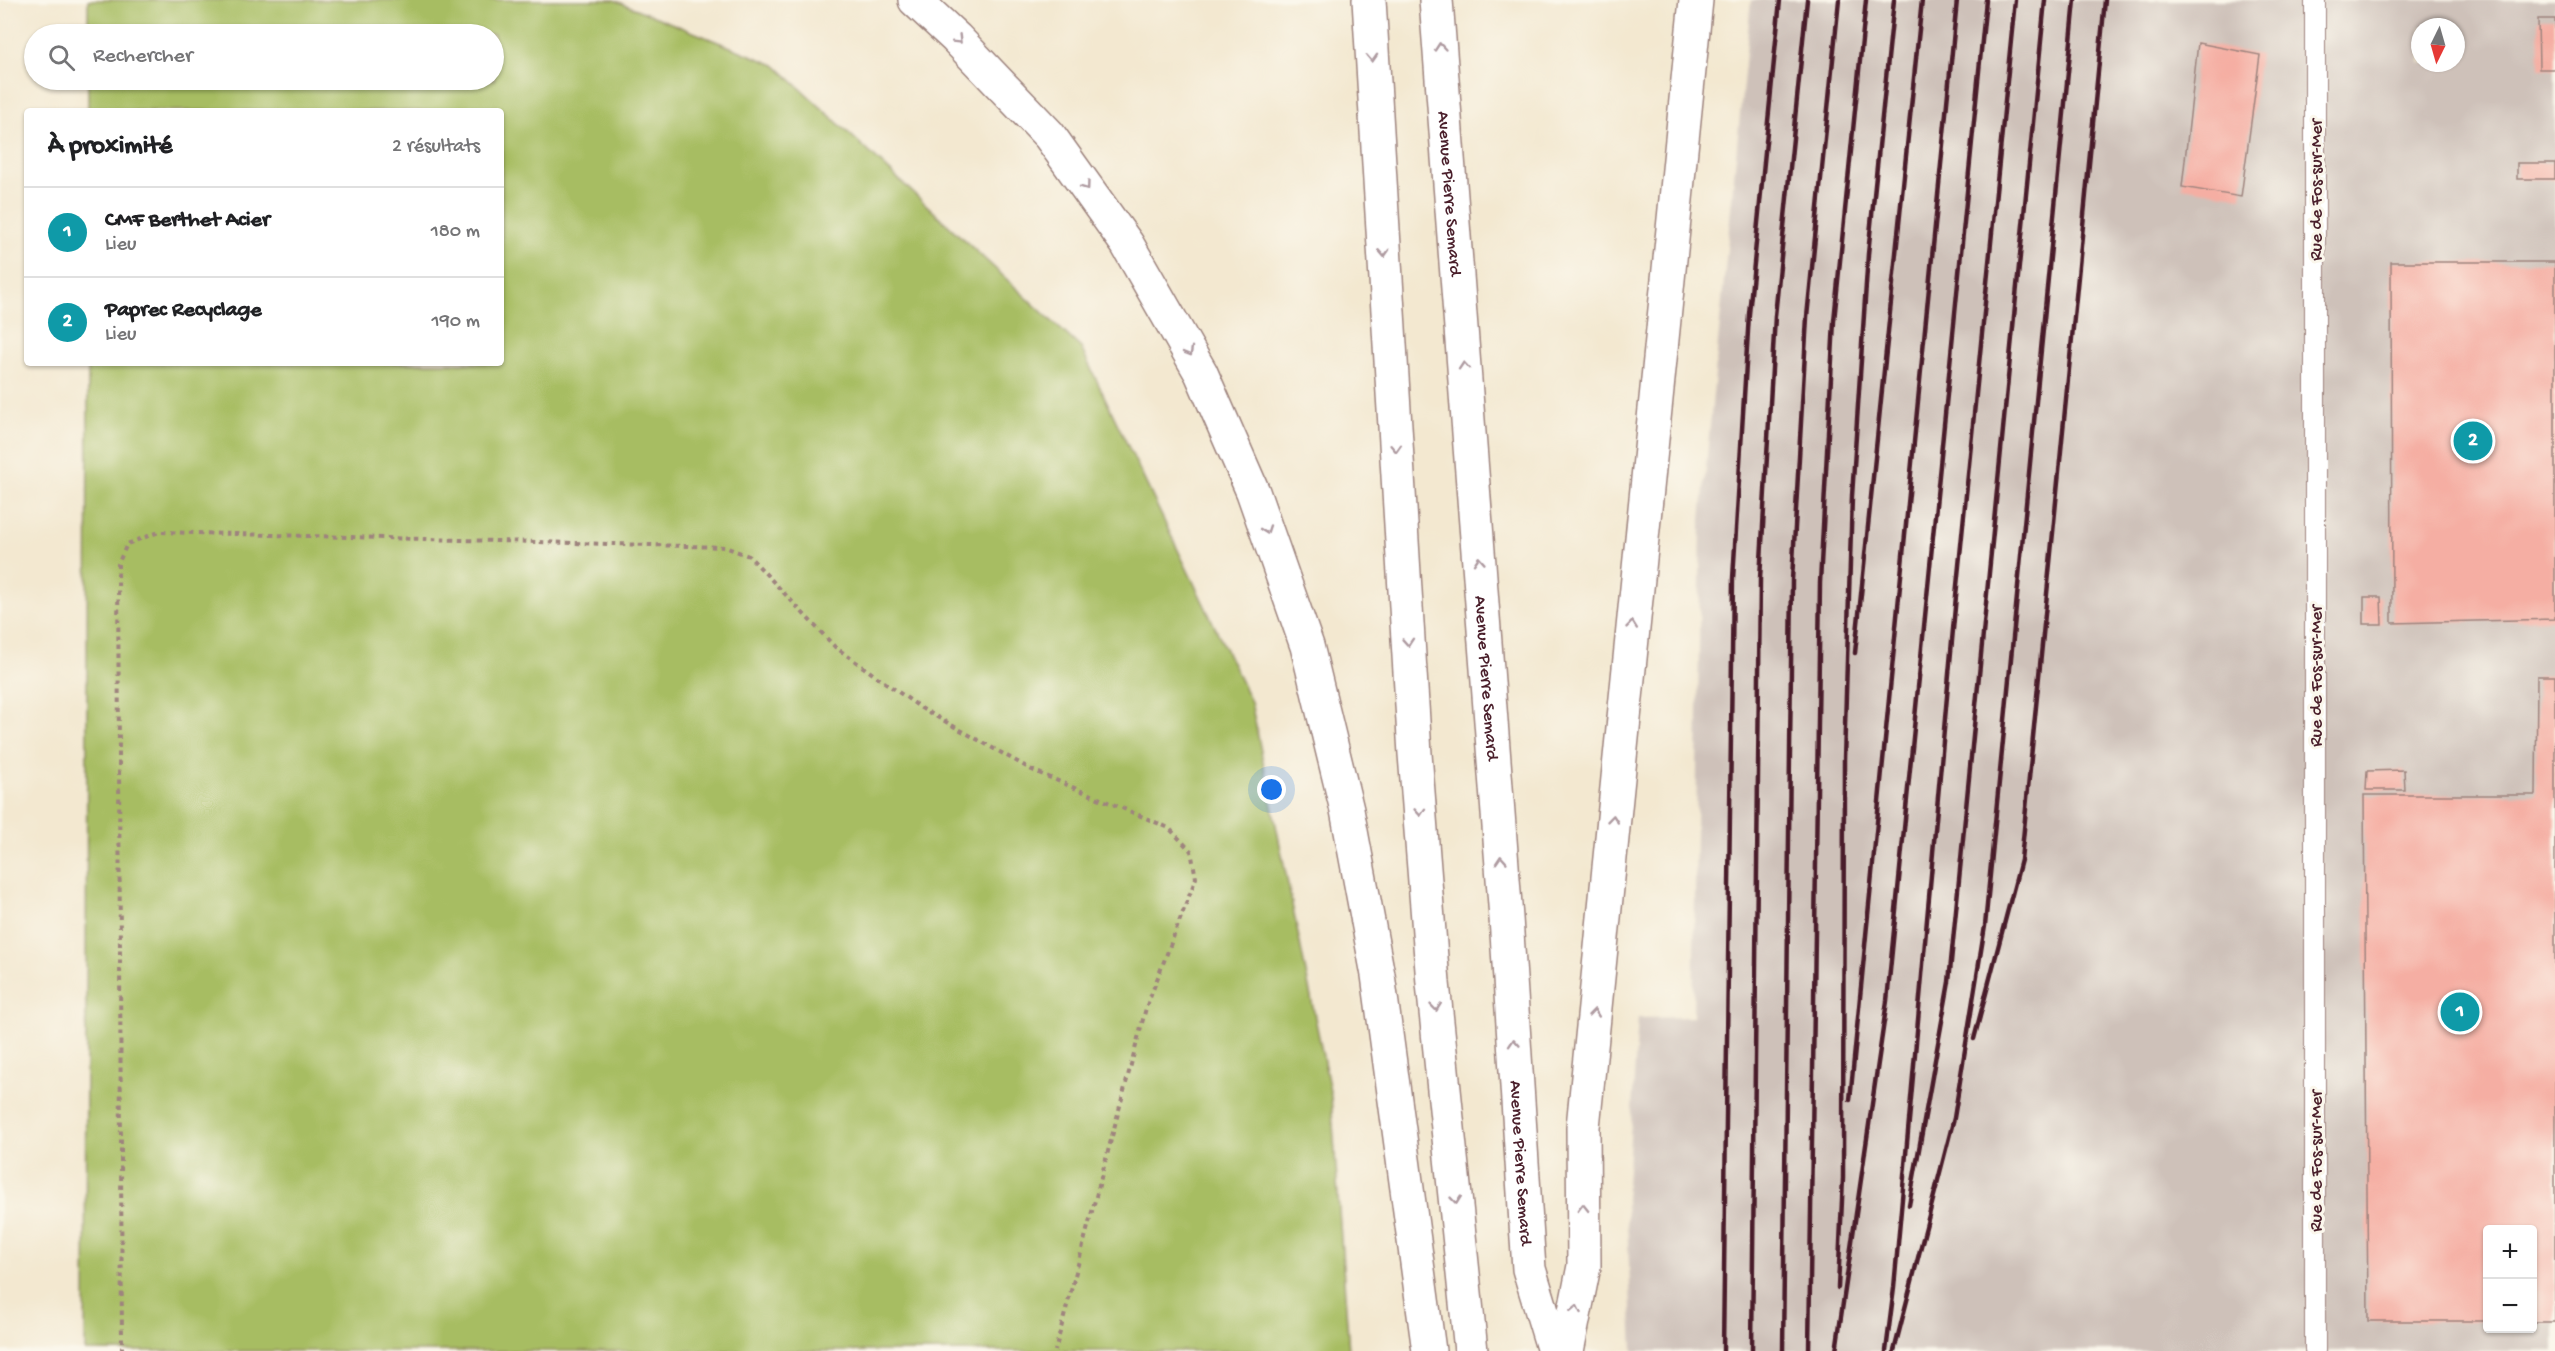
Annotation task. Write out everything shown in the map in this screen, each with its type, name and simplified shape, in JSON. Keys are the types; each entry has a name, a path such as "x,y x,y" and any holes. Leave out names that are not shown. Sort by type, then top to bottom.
{"highway":[{"path":"915,0 956,38 1049,135 1127,244 1201,373 1253,492 1307,646 1347,810 1378,975 1429,1351"},
{"path":"1369,0 1415,754 1433,983 1471,1351"},
{"name":"Avenue Pierre Semard","path":"1436,0 1506,918 1529,1269 1554,1351"},
{"path":"1567,1351 1584,1266 1583,1127 1696,0"}],"lane":[{"name":"Rue de Fos-sur-Mer","path":"2315,0 2315,1351"}],"path":[{"path":"122,1351 118,564 128,544 159,532 725,547 749,556 835,647 921,708 1032,770 1169,828 1191,851 1196,878 1146,1008 1055,1351"}],"shaded area":[{"path":"1751,0 2555,0 2555,1351 1633,1351 1626,1199 1638,1018 1693,1017 1701,519"}],"green space":[{"path":"88,0 614,0 775,65 1081,348 1251,702 1331,1096 1349,1351 85,1351 88,366 504,366 504,108 88,108 88,90 504,90 504,24 88,24"}],"building":[{"path":"2538,19 2555,19 2555,69 2539,69"},
{"path":"2198,43 2260,55 2241,197 2182,187"},
{"path":"2517,163 2555,163 2555,179 2517,179"},
{"path":"2391,262 2555,262 2555,619 2392,623"},
{"path":"2364,597 2381,597 2382,624 2364,624"},
{"path":"2537,676 2555,676 2555,1322 2537,1322 2537,1225 2483,1225 2483,1321 2368,1321 2364,795 2536,795"},
{"path":"2404,770 2405,790 2366,790 2367,771"}],"railway":[{"path":"1723,1351 1733,579 1749,314 1780,0"},
{"path":"1752,1351 1760,579 1775,316 1807,0"},
{"path":"1783,1351 1792,580 1807,317 1839,0"},
{"path":"1809,1351 1820,583 1834,321 1866,0"},
{"path":"1838,1288 1843,1178 1844,760 1852,496 1868,254 1894,0"},
{"path":"1855,653 1922,0"},
{"path":"1850,1100 1957,0"},
{"path":"1836,1351 1887,1001 1986,0"},
{"path":"1886,1351 1894,1288 1956,596 2015,0"},
{"path":"1909,1205 1949,982 2045,0"},
{"path":"1894,1351 1954,1118 1985,926 2075,0"},
{"path":"1974,1039 2021,860 2105,0"}],"place":[{"name":"Paprec Recyclage","path":"2473,441"},
{"name":"CMF Berthet Acier","path":"2460,1012"}]}
